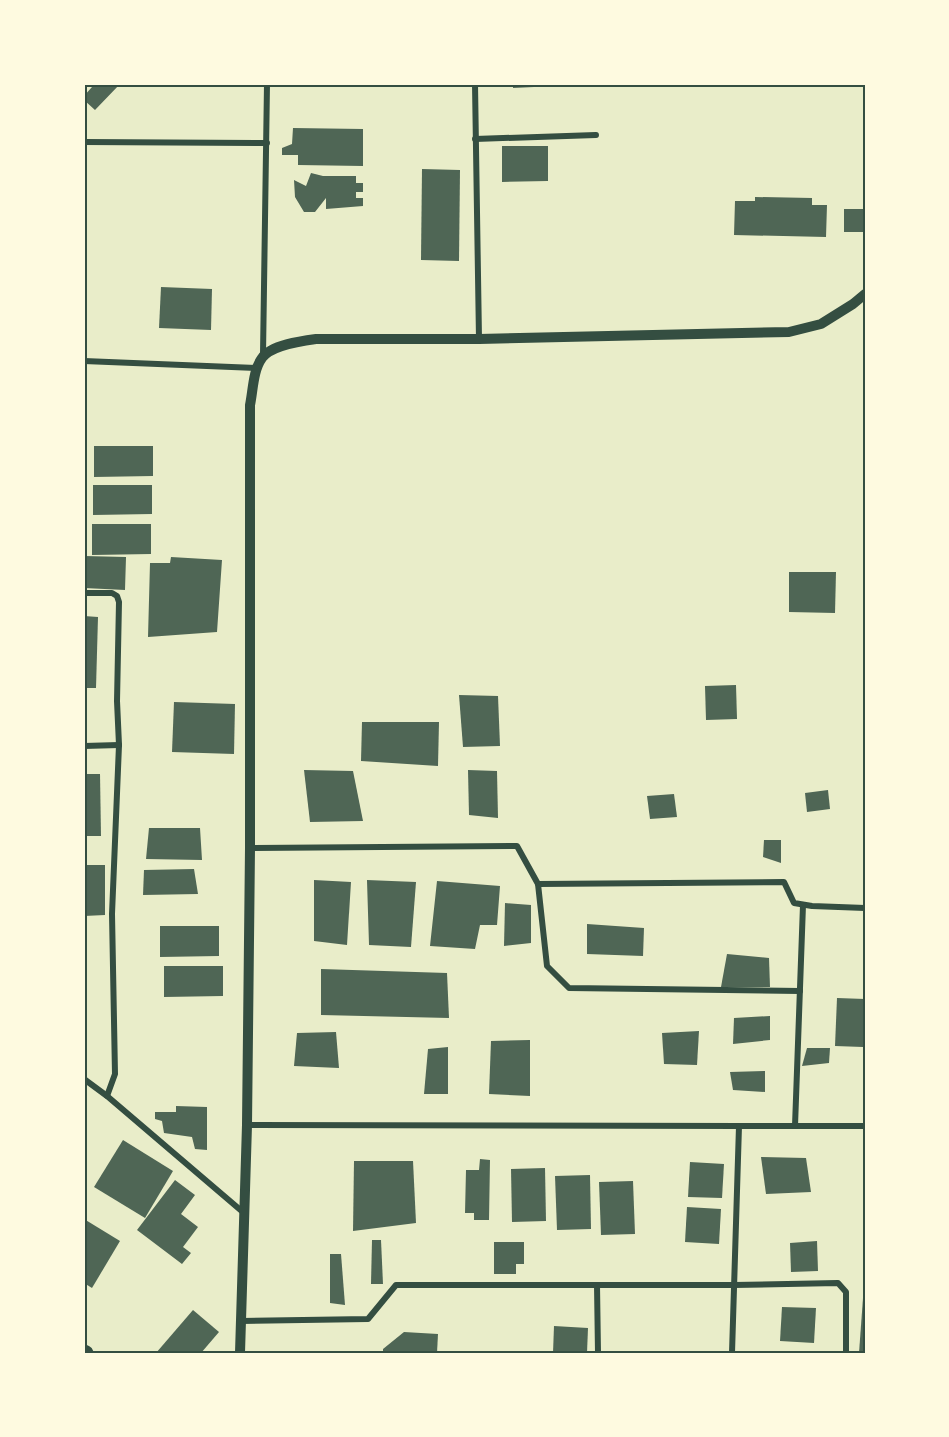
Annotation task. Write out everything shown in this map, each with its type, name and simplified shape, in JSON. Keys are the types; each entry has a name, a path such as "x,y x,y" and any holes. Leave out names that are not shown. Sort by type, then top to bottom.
{"street":[{"path":"240,1353 247,1125 250,848 250,405 257,368 262,356 267,84"},
{"path":"476,84 479,339"},
{"path":"475,139 596,135"},
{"path":"84,142 267,143"},
{"path":"262,356 291,342 316,339 479,339 789,332 821,324 865,294"},
{"path":"84,360 257,368"},
{"path":"84,593 112,593 117,596 119,602 117,701 119,745 112,914 115,1074 107,1096"},
{"path":"84,746 119,745"},
{"path":"250,848 517,846 538,884 547,966 569,988 800,991"},
{"path":"538,884 784,882 794,903 865,908"},
{"path":"795,1126 803,905"},
{"path":"84,1079 244,1213"},
{"path":"247,1125 865,1126"},
{"path":"732,1353 738,1126"},
{"path":"241,1320 368,1319 396,1285 734,1286 838,1283 846,1292 846,1353"},
{"path":"597,1286 598,1353"}],"building":[{"path":"89,84 120,84 95,110 84,100 84,96 92,87"},
{"path":"513,84 554,84 555,86 513,88"},
{"path":"293,128 363,129 363,166 298,165 298,155 282,155 282,148 292,144"},
{"path":"502,146 548,146 548,181 502,182"},
{"path":"422,169 460,170 459,261 421,260"},
{"path":"311,173 323,176 356,176 356,183 363,183 363,192 356,192 356,198 363,198 363,206 326,209 326,198 315,212 304,212 295,197 294,180 306,186"},
{"path":"755,197 812,198 812,205 827,205 826,237 734,235 735,201 755,201"},
{"path":"844,209 865,209 865,232 844,232"},
{"path":"161,287 212,289 211,330 159,328"},
{"path":"94,446 153,446 153,476 94,477"},
{"path":"93,485 152,485 152,514 93,515"},
{"path":"92,524 151,524 151,554 92,555"},
{"path":"84,556 126,557 125,590 84,588"},
{"path":"171,557 222,560 217,632 148,637 150,563 170,563"},
{"path":"789,572 836,572 835,613 789,612"},
{"path":"84,616 98,617 96,688 84,688"},
{"path":"736,685 737,719 706,720 705,686"},
{"path":"459,695 498,696 500,746 463,747"},
{"path":"174,702 235,704 234,754 172,752"},
{"path":"362,722 439,722 438,766 361,761"},
{"path":"304,770 353,771 363,821 310,822"},
{"path":"468,770 497,771 498,818 469,815"},
{"path":"84,774 100,774 101,836 84,836"},
{"path":"828,790 830,809 807,812 805,793"},
{"path":"674,794 677,817 650,819 647,796"},
{"path":"149,828 200,828 202,860 146,859"},
{"path":"764,840 781,840 781,863 763,857"},
{"path":"84,865 105,865 105,915 84,916"},
{"path":"194,869 198,894 143,895 144,870"},
{"path":"314,880 351,882 347,945 314,941"},
{"path":"367,880 416,882 411,947 369,945"},
{"path":"437,881 500,886 497,925 480,925 475,949 430,946"},
{"path":"505,903 531,905 531,943 504,946"},
{"path":"587,924 644,928 643,956 587,954"},
{"path":"160,926 219,926 219,956 160,957"},
{"path":"727,954 769,958 770,987 721,987"},
{"path":"164,966 223,966 223,996 164,997"},
{"path":"321,969 447,973 449,1018 321,1015"},
{"path":"837,998 865,999 863,1047 835,1046"},
{"path":"770,1016 770,1040 733,1044 734,1018"},
{"path":"699,1031 697,1065 664,1064 662,1033"},
{"path":"336,1032 339,1068 294,1066 297,1033"},
{"path":"530,1040 530,1096 489,1094 491,1041"},
{"path":"448,1047 448,1094 424,1094 428,1049"},
{"path":"807,1048 830,1048 829,1063 802,1066"},
{"path":"765,1071 765,1092 733,1090 730,1072"},
{"path":"176,1106 207,1107 207,1150 195,1149 192,1137 164,1133 162,1121 155,1119 155,1112 176,1112"},
{"path":"123,1140 173,1171 145,1218 94,1187"},
{"path":"761,1157 806,1158 811,1192 766,1194"},
{"path":"480,1159 490,1160 489,1220 474,1220 474,1213 465,1213 466,1170 479,1170"},
{"path":"354,1161 413,1161 416,1223 353,1231"},
{"path":"690,1162 724,1164 722,1198 688,1197"},
{"path":"545,1168 546,1221 512,1222 511,1169"},
{"path":"590,1175 591,1229 557,1230 555,1176"},
{"path":"175,1180 195,1195 181,1214 198,1227 183,1247 191,1253 182,1264 137,1230"},
{"path":"633,1181 635,1234 601,1235 599,1182"},
{"path":"687,1207 721,1209 719,1244 685,1242"},
{"path":"84,1219 120,1241 92,1288 84,1283"},
{"path":"372,1240 381,1240 383,1284 371,1284"},
{"path":"817,1241 818,1271 791,1272 790,1243"},
{"path":"494,1242 524,1242 524,1264 516,1264 516,1274 494,1274"},
{"path":"330,1254 341,1254 345,1305 330,1303"},
{"path":"863,1298 865,1298 865,1353 859,1353"},
{"path":"782,1307 816,1308 814,1343 780,1341"},
{"path":"193,1310 219,1332 201,1353 156,1353"},
{"path":"554,1326 588,1328 587,1353 553,1353"},
{"path":"404,1332 438,1334 437,1353 383,1353 383,1349"}]}
